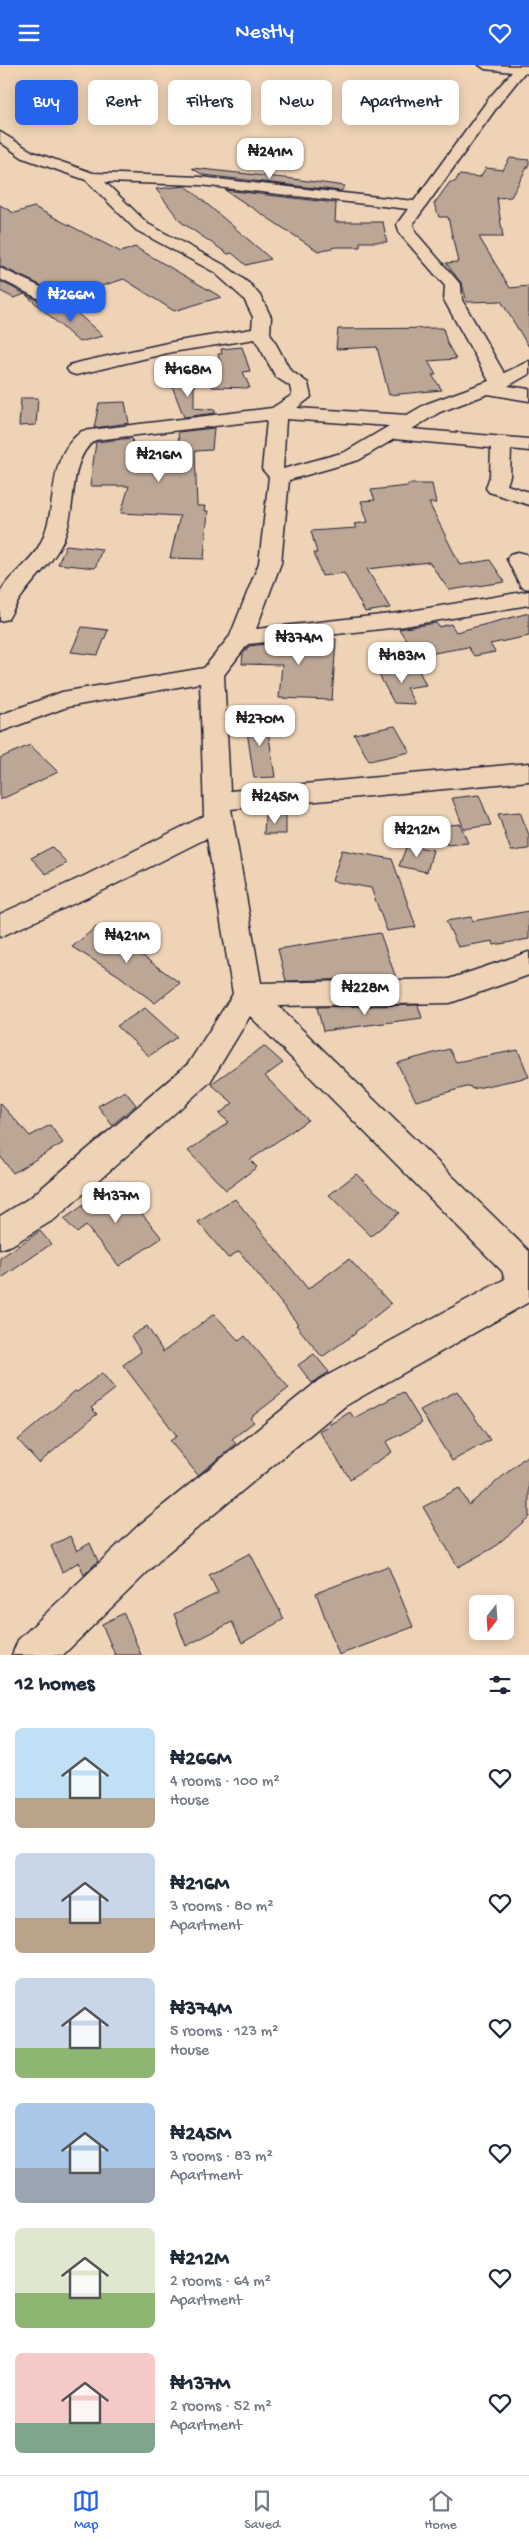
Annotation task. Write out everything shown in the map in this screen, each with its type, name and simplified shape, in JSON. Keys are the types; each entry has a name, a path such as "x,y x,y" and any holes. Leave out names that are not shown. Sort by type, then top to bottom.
{"street":[{"path":"485,65 525,70"},
{"path":"493,386 453,300 453,285 408,235 405,224 495,100 525,70"},
{"path":"0,136 28,155 91,177 200,181 418,206"},
{"path":"91,177 142,227 220,269 252,297 262,317 261,333 284,373 299,383 302,397 277,413"},
{"path":"0,273 69,307"},
{"path":"76,369 172,347 261,333"},
{"path":"279,476 352,456 408,421 433,408 493,386 529,366"},
{"path":"493,386 529,395"},
{"path":"277,413 272,469 279,476"},
{"path":"2,604 47,552 62,514 66,465 80,441 89,435 277,413 408,421"},
{"path":"391,433 529,445"},
{"path":"501,442 500,476 496,488 529,499"},
{"path":"33,1655 153,1539 332,1393 525,1274 248,995 217,811 212,674 241,637 270,563 279,476"},
{"path":"518,559 529,582"},
{"path":"241,637 399,620 529,598"},
{"path":"0,724 62,700 212,674"},
{"path":"0,926 94,883 217,811 529,772"},
{"path":"248,995 450,991 529,963"},
{"path":"0,1234 43,1209 199,1073 248,995"}],"building":[{"path":"510,158 529,160 529,164 511,197 497,198 503,237 479,237 510,288 529,286 529,347 501,301 467,302 462,284 446,263 458,262 448,217 439,217 434,204 450,182 455,182 459,175 480,177 486,168 503,170"},
{"path":"192,168 345,186 341,191 203,175"},
{"path":"186,186 271,259 246,265 232,253 228,254 181,222 156,189"},
{"path":"225,190 336,203 335,222 383,222 387,242 360,242 360,247 336,247 318,251"},
{"path":"0,205 14,213 34,207 121,252 135,247 221,297 174,311 124,279 66,297 0,266"},
{"path":"0,281 25,294 14,298 0,291"},
{"path":"25,294 62,313 76,312 103,336 79,342"},
{"path":"443,328 447,343 456,359 428,361 436,375 432,375 442,390 389,395 377,347 336,349 338,329"},
{"path":"242,347 250,371 243,372 250,388 212,387 205,366 221,365 218,354 222,354 221,349"},
{"path":"194,379 194,408 215,410 215,413 184,417 170,381"},
{"path":"21,398 38,398 36,425 19,426"},
{"path":"125,402 129,423 94,428 99,403"},
{"path":"214,428 212,450 195,451 197,506 205,506 204,511 208,511 204,559 170,558 180,516 121,513 129,486 90,486 96,442 132,438 133,444 179,444 178,432"},
{"path":"408,484 432,484 436,503 429,503 460,565 490,560 505,582 449,590 429,562 367,569 390,608 365,612 344,573 322,576 314,553 317,553 311,531 356,528 354,524 368,522 361,501 375,500 371,490 408,486"},
{"path":"66,545 102,549 95,568 58,564"},
{"path":"529,613 529,636 490,644 495,652 474,656 468,647 417,656 399,629 436,623 439,627 451,624 456,632"},
{"path":"82,627 108,630 98,655 71,652"},
{"path":"319,638 336,639 332,700 279,698 282,665 242,664 243,654 249,646"},
{"path":"417,667 426,685 406,688 415,704 394,703 378,673"},
{"path":"266,717 275,777 254,778 245,718"},
{"path":"395,726 410,752 369,761 354,734"},
{"path":"30,745 58,772 0,800 0,758"},
{"path":"479,795 491,825 464,829 452,798"},
{"path":"520,812 529,835 529,849 511,851 498,814"},
{"path":"265,815 286,815 286,834 264,834"},
{"path":"460,824 468,843 447,845 440,826"},
{"path":"407,845 433,850 427,872 399,866"},
{"path":"52,847 67,863 46,874 31,858"},
{"path":"342,850 392,859 416,927 387,931 371,888 332,881"},
{"path":"529,911 529,939 494,945 493,941 458,947 446,921 471,917 473,921"},
{"path":"96,927 134,950 180,983 155,1003 118,975 72,947"},
{"path":"380,933 396,978 286,981 278,949"},
{"path":"418,1005 422,1018 323,1031 317,1007"},
{"path":"145,1008 177,1037 149,1056 117,1026"},
{"path":"264,1046 283,1063 265,1076 308,1120 250,1160 257,1167 226,1190 188,1151 229,1122 219,1114 233,1103 211,1084"},
{"path":"449,1049 456,1062 518,1050 529,1077 472,1089 470,1086 416,1101 397,1063"},
{"path":"125,1091 136,1105 112,1125 98,1106"},
{"path":"0,1103 30,1136 50,1125 63,1143 13,1173 0,1156"},
{"path":"356,1174 399,1213 371,1236 329,1195"},
{"path":"118,1181 131,1195 128,1197 162,1238 119,1266 86,1226 77,1233 64,1219"},
{"path":"235,1199 308,1289 349,1259 391,1304 356,1333 322,1357 239,1251 228,1258 198,1222"},
{"path":"40,1231 51,1244 0,1279 0,1258"},
{"path":"214,1314 239,1341 245,1336 289,1388 250,1418 254,1422 232,1439 236,1444 198,1475 170,1441 177,1436 123,1365 141,1352 131,1336 147,1326 163,1352"},
{"path":"314,1354 329,1372 312,1383 298,1365"},
{"path":"102,1373 115,1389 91,1408 97,1414 39,1463 18,1440 75,1391 77,1392"},
{"path":"457,1391 490,1440 452,1461 420,1410"},
{"path":"403,1392 422,1423 386,1442 392,1452 350,1479 319,1431 350,1412 354,1418"},
{"path":"529,1454 529,1517 493,1548 458,1567 423,1507 459,1488 469,1505"},
{"path":"70,1536 77,1551 90,1543 98,1561 84,1575 79,1562 62,1572 51,1546"},
{"path":"250,1553 284,1619 242,1643 232,1622 186,1646 174,1614 218,1593 209,1575"},
{"path":"388,1566 413,1627 339,1655 316,1593"},
{"path":"124,1613 141,1655 115,1655 102,1624"}]}
